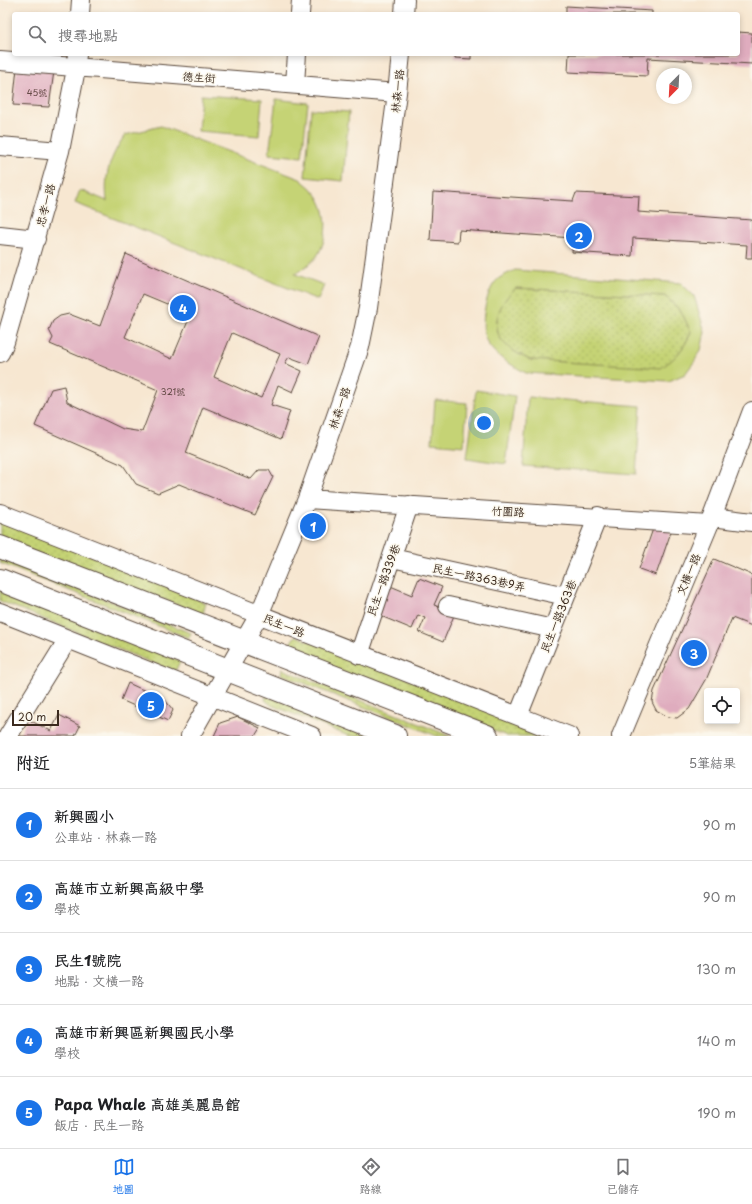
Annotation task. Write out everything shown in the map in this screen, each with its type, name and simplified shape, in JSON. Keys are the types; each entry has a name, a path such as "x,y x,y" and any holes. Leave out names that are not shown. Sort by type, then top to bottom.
{"main road":[{"path":"0,548 487,736"},
{"path":"0,580 395,736"}],"street":[{"path":"80,12 81,0"},
{"path":"300,12 301,0"},
{"path":"404,12 405,0"},
{"path":"295,84 297,56"},
{"name":"林森一路","path":"190,736 259,615 307,499 362,342 369,301 401,56"},
{"name":"德生街","path":"0,61 76,61 295,84 397,92"},
{"name":"忠孝一路","path":"0,353 5,342 36,239 60,151 76,61"},
{"path":"0,146 60,151"},
{"path":"0,235 36,239"},
{"name":"文橫一路","path":"621,736 710,521 752,411"},
{"name":"竹圍路","path":"307,499 598,516 752,522"},
{"name":"民生一路339巷","path":"359,655 367,626 392,558 409,505"},
{"name":"民生一路","path":"0,513 359,655 569,736"},
{"name":"民生一路363巷","path":"518,716 598,516"},
{"name":"民生一路363巷9弄","path":"392,558 566,596"},
{"path":"448,606 553,628"},
{"path":"0,612 312,736"},
{"path":"8,736 68,639"}],"green space":[{"path":"201,95 262,99 259,136 198,131"},
{"path":"276,99 308,103 302,157 269,154"},
{"path":"311,109 349,112 343,181 305,177"},
{"path":"161,126 300,179 310,187 322,204 326,226 325,234 321,249 315,259 295,274 324,285 318,300 75,203 80,190 107,201 106,182 109,166 115,151 125,135"},
{"path":"515,270 681,283 694,296 705,332 701,350 685,374 669,381 526,373 493,351 486,340 483,326 487,299 494,284 502,276","holes":["516,288 665,296 681,311 691,332 679,353 661,368 530,360 518,354 506,345 500,338 497,331 498,315 501,307 510,293"]},
{"path":"516,288 665,296 681,311 691,332 679,353 661,369 530,360 518,354 506,345 500,338 497,331 498,315 501,307 510,293"},
{"path":"476,390 515,396 506,464 467,458"},
{"path":"528,397 641,406 636,474 523,466"},
{"path":"435,400 467,403 464,446 432,443"},
{"path":"0,518 206,603 203,614 0,540"},
{"path":"0,558 191,633 189,638 0,563"},
{"path":"0,584 180,661 176,670 170,670 0,601"},
{"path":"296,636 558,736 507,736 294,653 291,651 291,644"},
{"path":"282,669 450,736 437,736 281,674"},
{"path":"266,696 386,736 349,736 271,705 265,700"}],"building":[{"path":"566,6 652,11 652,12 566,12"},
{"path":"740,32 752,33 752,64 648,58 647,76 568,72 569,56 740,56"},
{"path":"455,56 471,56 471,59 455,58"},
{"path":"17,68 54,71 49,107 13,105"},
{"path":"433,192 573,201 576,193 639,196 638,212 752,220 752,258 746,258 747,245 633,238 632,256 572,252 573,238 459,230 458,242 430,240"},
{"path":"126,254 319,337 308,364 289,357 285,363 302,371 293,392 278,385 271,405 290,411 281,439 203,407 186,453 251,479 259,470 269,470 273,477 255,515 179,484 158,493 136,484 123,465 35,426 51,389 64,386 67,402 123,429 142,432 158,390 50,344 53,338 49,330 53,321 60,316 69,314 100,326","holes":["143,294 191,314 172,359 125,337","232,333 280,354 261,398 214,377"]},
{"path":"654,526 671,532 656,575 639,569"},
{"path":"714,559 752,575 752,626 732,618 706,680 689,709 677,718 668,717 656,710 652,702 654,691"},
{"path":"419,578 442,587 434,605 455,613 443,642 419,632 425,618 418,615 412,629 376,614 388,585 412,595"},
{"path":"128,683 165,700 173,710 168,721 121,700"},
{"path":"59,715 80,726 75,736 19,736 27,719 51,731"},
{"path":"238,717 260,728 255,736 214,736 220,723"}],"place":[{"name":"高雄市立新興高級中學","path":"579,236"},
{"name":"高雄市新興區新興國民小學","path":"183,308"},
{"name":"新興國小","path":"313,526"},
{"name":"民生1號院","path":"694,653"},
{"name":"Papa Whale 高雄美麗島館","path":"151,705"}]}
